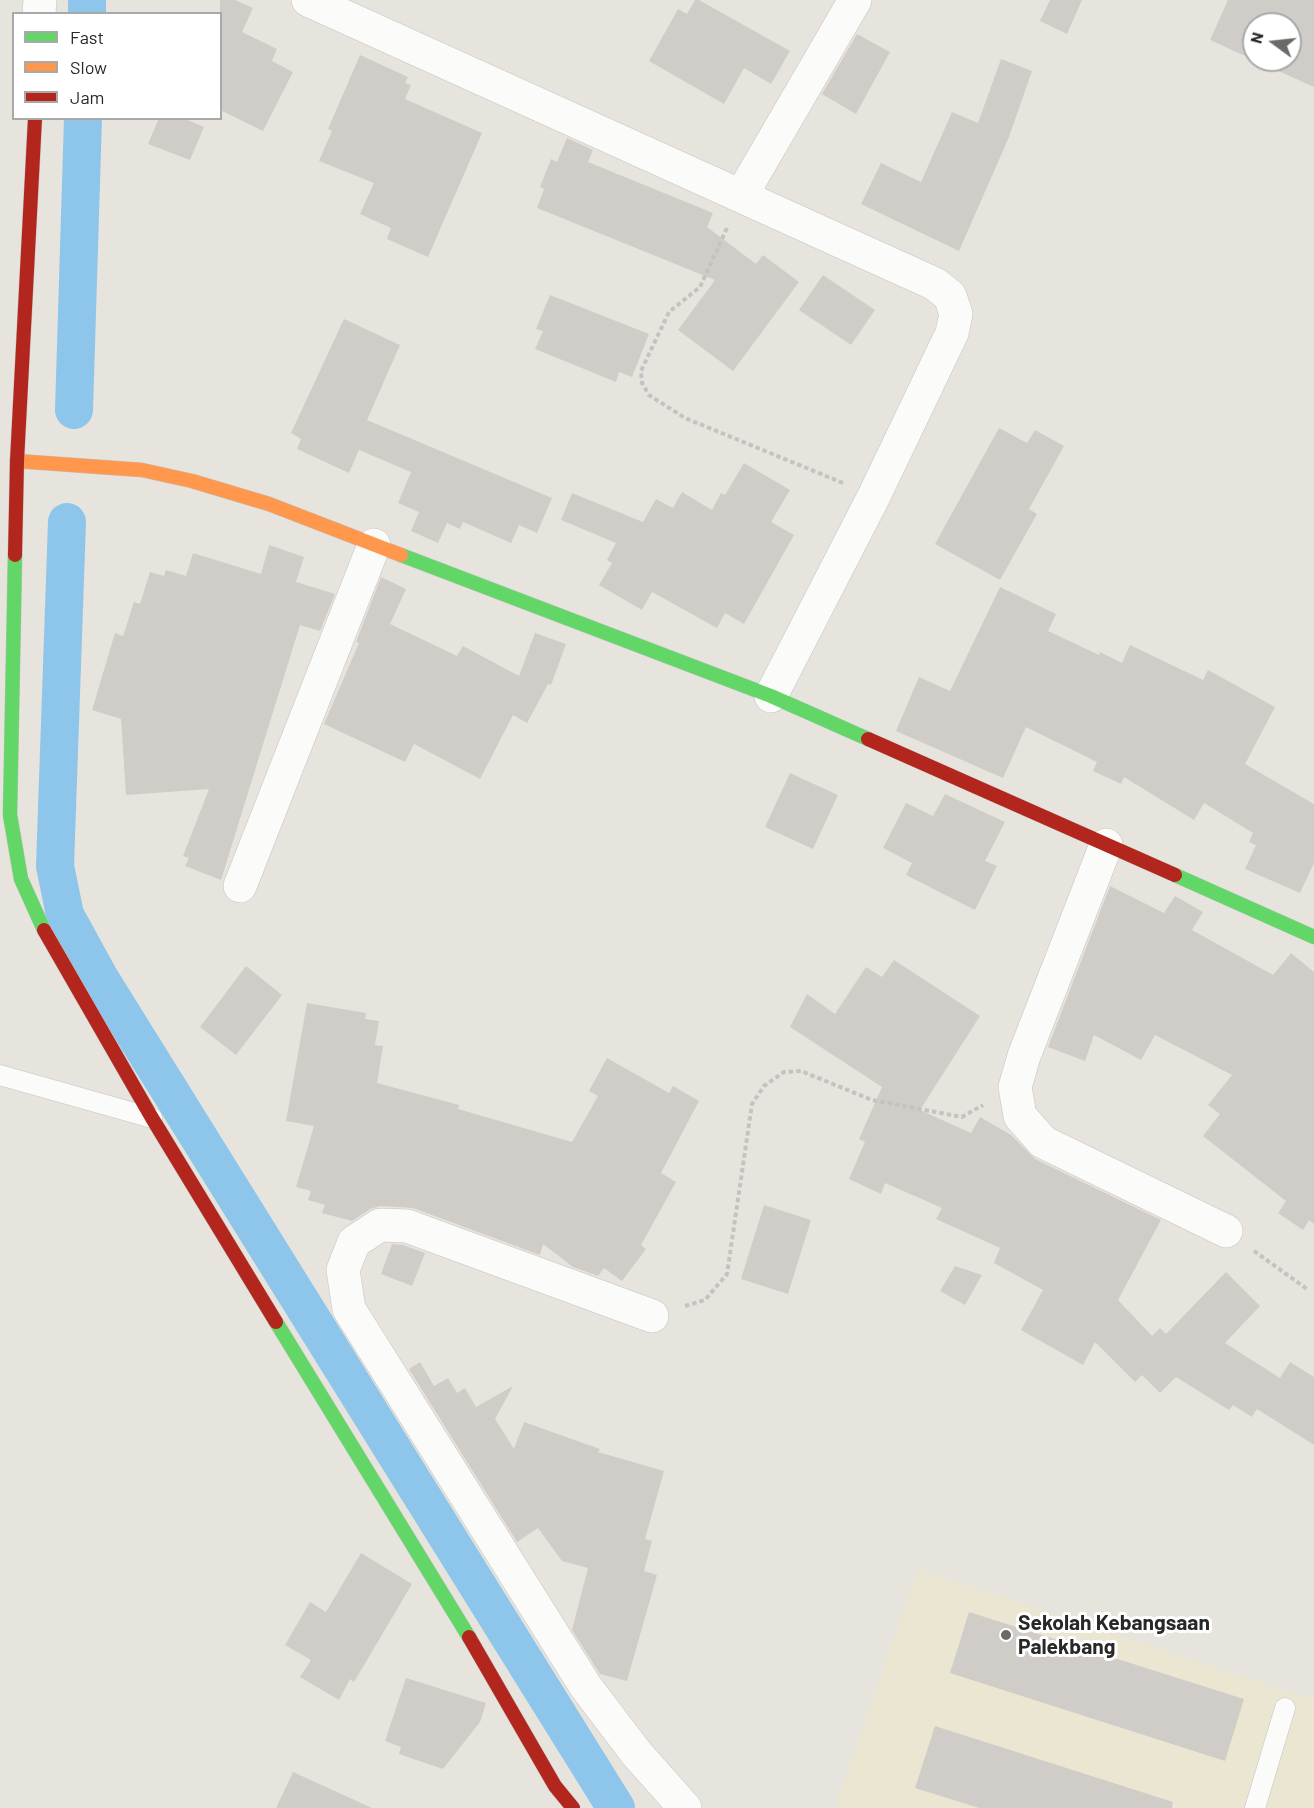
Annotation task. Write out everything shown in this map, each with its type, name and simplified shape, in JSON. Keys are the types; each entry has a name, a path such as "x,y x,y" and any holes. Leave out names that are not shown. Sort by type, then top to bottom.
{"street":[{"path":"308,0 935,284 950,296 956,314 952,333 874,496 771,696"},
{"path":"741,196 855,0"},
{"path":"34,120 17,461 10,815 14,850 21,879 37,918 65,963 152,1118 484,1661 555,1786 573,1808"},
{"path":"17,461 142,470 192,481 269,504 771,696 1314,937"},
{"path":"240,886 374,545"},
{"path":"1106,845 1015,1087 1020,1116 1043,1142 1226,1231"},
{"path":"652,1316 407,1226 380,1224 354,1242 343,1270 349,1309 586,1687 637,1754 685,1808"}],"lane":[{"path":"0,1075 152,1118"},
{"path":"1255,1808 1285,1708"}],"path":[{"path":"741,196 700,287 669,312 641,370 642,383 649,395 685,418 874,496"},
{"path":"652,1316 705,1300 727,1274 752,1104 764,1086 784,1072 801,1071 872,1100 962,1117 1015,1087"},
{"path":"1226,1231 1307,1289"}],"shaded area":[{"name":"Sekolah Kebangsaan Palekbang","path":"918,1569 1314,1700 1314,1808 835,1808"}],"building":[{"path":"220,0 235,0 253,8 242,32 277,49 272,61 293,72 263,131 222,111 222,12 220,12"},
{"path":"695,0 699,0 790,51 771,84 744,68 724,104 649,61 678,9 687,14"},
{"path":"1050,0 1082,0 1067,34 1040,21"},
{"path":"1228,0 1314,0 1314,87 1281,72 1302,72 1302,12 1242,12 1242,55 1210,40"},
{"path":"857,34 890,52 856,114 822,94"},
{"path":"360,55 408,77 405,83 411,85 405,99 482,133 428,257 387,239 391,228 360,214 374,183 319,161 332,131 328,129"},
{"path":"1001,59 1032,71 1009,137 959,251 861,204 881,163 921,182 952,112 978,123"},
{"path":"158,120 188,120 204,127 190,160 148,144"},
{"path":"567,138 593,150 588,162 713,213 707,227 756,264 763,255 799,282 733,371 678,330 715,280 537,208 544,189 540,187 551,159 557,162"},
{"path":"823,275 875,310 851,345 799,310"},
{"path":"550,295 649,334 632,377 619,372 616,382 535,349 543,331 536,329"},
{"path":"344,319 400,345 367,420 552,498 537,533 519,525 511,543 463,522 460,529 447,523 438,543 411,531 419,512 398,503 411,472 359,450 349,473 297,449 301,439 291,433"},
{"path":"999,428 1027,443 1035,430 1064,446 1029,509 1037,514 1000,580 935,544"},
{"path":"744,463 790,490 771,522 794,535 744,624 725,613 717,628 652,592 642,610 599,585 612,563 607,560 616,543 561,520 572,493 643,522 656,499 673,508 682,492 712,510 721,493 725,495"},
{"path":"269,545 304,557 296,582 335,594 320,631 300,625 221,880 185,866 189,858 183,856 209,789 126,795 121,719 92,710 115,633 123,636 134,602 140,604 150,572 164,576 166,570 186,576 193,553 261,574"},
{"path":"381,577 406,589 390,624 457,656 463,646 519,676 535,633 566,644 551,685 548,684 527,723 513,715 480,779 414,744 405,762 324,724 359,643 356,642"},
{"path":"1000,587 1056,614 1048,631 1099,655 1100,652 1122,663 1130,645 1203,680 1208,670 1275,707 1245,764 1314,804 1314,863 1300,893 1245,869 1256,845 1249,842 1253,833 1204,803 1194,820 1124,777 1121,784 1093,771 1097,762 1026,727 1003,778 896,731 919,677 950,691"},
{"path":"790,773 838,795 813,849 765,827"},
{"path":"945,794 1005,822 985,861 997,866 975,910 906,875 912,863 883,848 906,803 933,816"},
{"path":"1110,886 1164,913 1175,896 1203,912 1192,930 1273,975 1291,953 1314,972 1314,1224 1309,1220 1303,1230 1278,1213 1286,1201 1203,1136 1220,1114 1208,1105 1232,1075 1155,1035 1141,1060 1094,1035 1085,1061 1048,1047"},
{"path":"894,960 980,1016 920,1110 971,1133 980,1117 1011,1135 1035,1159 1161,1220 1118,1300 1152,1336 1160,1328 1166,1334 1226,1272 1260,1306 1225,1343 1280,1378 1290,1362 1314,1377 1314,1445 1257,1409 1252,1417 1233,1405 1229,1410 1176,1377 1160,1393 1142,1375 1135,1382 1095,1342 1083,1365 1021,1330 1043,1290 994,1263 1000,1248 936,1219 942,1208 885,1183 881,1194 849,1179 865,1142 859,1139 882,1087 790,1027 807,994 835,1014 866,967 882,977"},
{"path":"246,966 282,995 236,1055 200,1027"},
{"path":"307,1003 366,1013 365,1019 379,1021 375,1045 383,1046 377,1083 459,1105 458,1109 572,1142 598,1096 589,1091 607,1058 669,1093 673,1086 699,1101 661,1173 676,1182 641,1245 646,1249 622,1281 604,1268 598,1276 573,1267 543,1244 540,1255 413,1208 380,1206 370,1209 352,1221 322,1213 325,1205 308,1200 311,1191 296,1187 314,1126 286,1121"},
{"path":"764,1205 811,1220 788,1294 741,1279"},
{"path":"392,1244 403,1245 425,1253 412,1286 381,1274"},
{"path":"955,1266 982,1275 965,1305 940,1291"},
{"path":"420,1362 434,1386 448,1378 457,1393 465,1388 476,1407 513,1386 495,1419 514,1449 524,1422 600,1449 598,1452 664,1471 645,1539 652,1541 644,1571 657,1575 627,1681 600,1674 572,1630 588,1568 562,1561 538,1528 517,1542 409,1369"},
{"path":"361,1553 412,1584 354,1682 350,1679 339,1700 300,1677 311,1660 285,1645 310,1602 326,1612"},
{"path":"969,1612 1244,1699 1225,1761 950,1673"},
{"path":"406,1678 486,1703 480,1722 443,1769 399,1754 401,1747 385,1741"},
{"path":"935,1726 1173,1802 1172,1808 979,1808 915,1788"},
{"path":"293,1772 372,1808 276,1808"}],"waterway":[{"path":"87,0 87,12"},
{"path":"74,410 83,120"},
{"path":"67,522 55,866 65,915 99,977 616,1808"}],"traffic: fast":[{"path":"15,555 10,815 21,879 44,930"},
{"path":"401,555 771,696 868,739"},
{"path":"1175,875 1314,937"},
{"path":"276,1322 469,1637"}],"traffic: slow":[{"path":"17,461 142,470 192,481 269,504 401,555"}],"traffic: jam":[{"path":"15,555 17,461 35,120"},
{"path":"868,739 1175,875"},
{"path":"44,930 152,1118 276,1322"},
{"path":"469,1637 555,1786 573,1808"}],"place":[{"name":"Sekolah Kebangsaan Palekbang","path":"1006,1635"}]}
